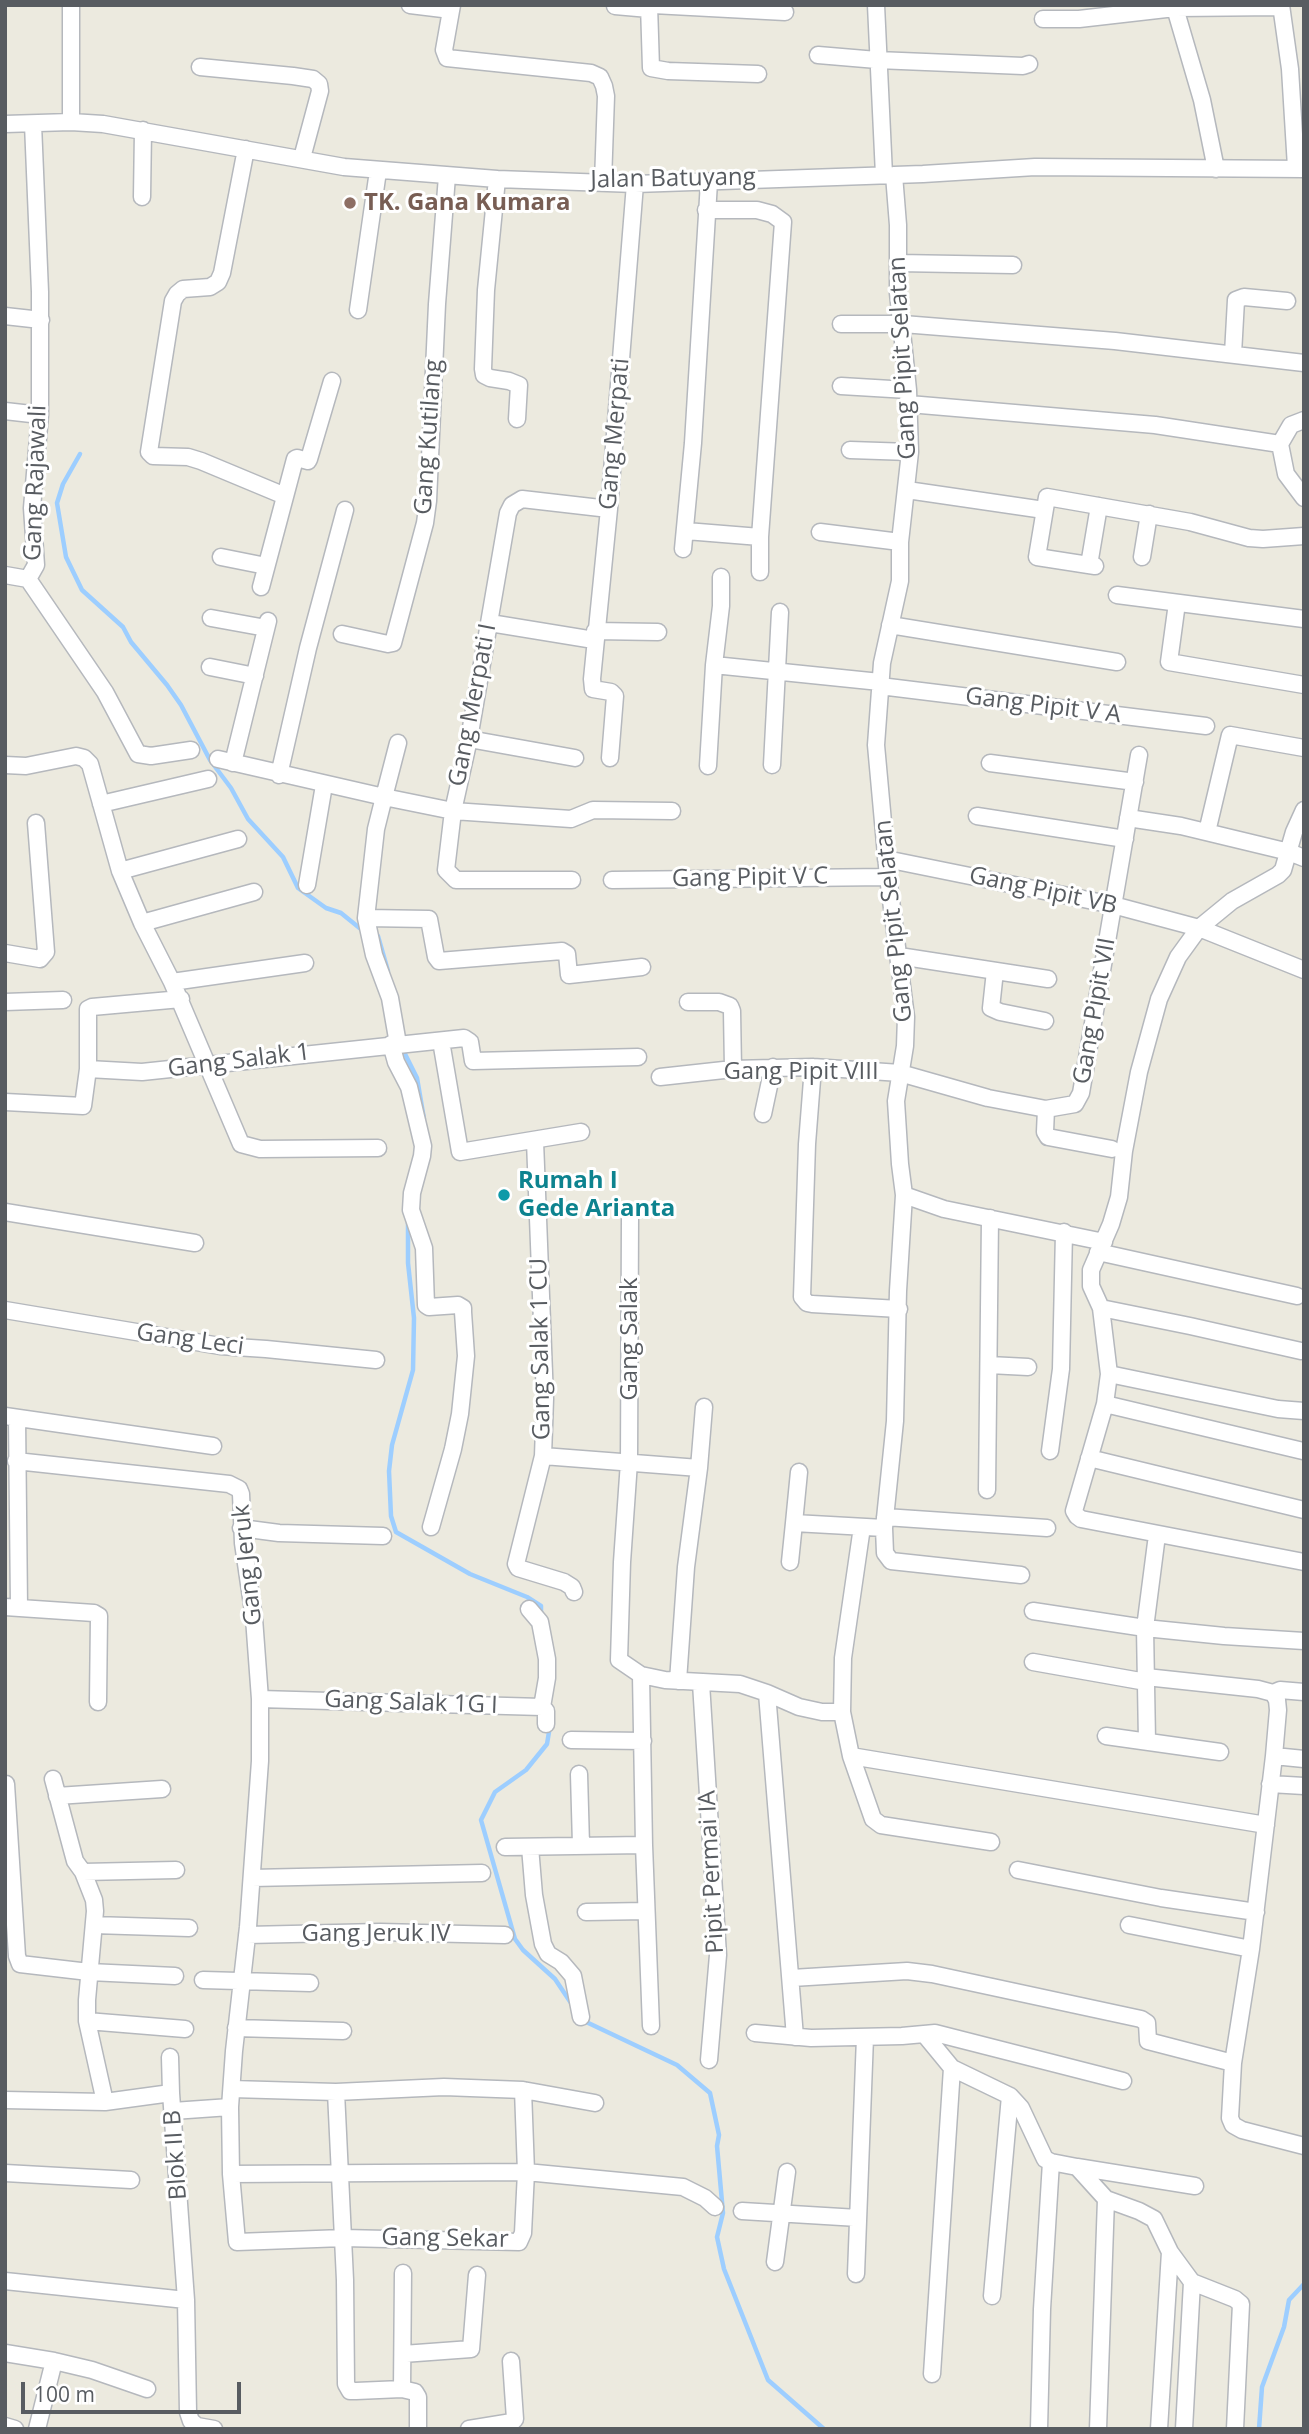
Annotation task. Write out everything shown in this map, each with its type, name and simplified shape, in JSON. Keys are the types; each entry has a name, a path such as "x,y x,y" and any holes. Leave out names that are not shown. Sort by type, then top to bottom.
{"street":[{"path":"71,5 71,122"},
{"path":"410,5 451,8 444,50 447,58 591,73 600,77 606,96 603,182"},
{"name":"Gang Pipit Selatan","path":"876,5 877,60 889,175 898,225 910,452 900,542 900,581 880,684 876,745 886,859 906,1017 896,1122 904,1195 898,1291 895,1422 885,1522 885,1553 891,1561 1021,1575"},
{"path":"615,6 785,12"},
{"path":"1043,19 1079,19 1175,8 1281,6 1297,70 1298,164"},
{"path":"651,7 651,68 758,74"},
{"path":"1175,8 1202,100 1216,169"},
{"path":"818,55 877,60 1023,66 1029,64"},
{"path":"200,67 293,76 313,79 319,83 320,91 302,158"},
{"name":"Jalan Batuyang","path":"5,124 71,122 143,130 378,171 635,184 1035,167 1216,169 1298,164"},
{"name":"Gang Rajawali","path":"33,124 41,320 40,415 32,508 32,537 36,558 28,579 105,692 138,754 143,757 191,750"},
{"path":"142,197 143,130"},
{"path":"246,149 218,282 210,286 183,289 173,301 149,452 153,456 188,457 201,461 285,496"},
{"path":"358,310 378,171"},
{"name":"Gang Kutilang","path":"342,634 393,643 425,523 447,176"},
{"name":"Gang Kutilang","path":"497,179 486,290 483,369 487,377 519,385 517,419"},
{"path":"683,549 709,182"},
{"name":"Gang Merpati","path":"611,758 615,696 611,692 593,689 592,685 635,184"},
{"path":"706,209 757,210 772,214 783,222 760,537 761,572"},
{"path":"898,263 1013,265"},
{"path":"1233,354 1235,303 1238,298 1287,301"},
{"path":"5,316 41,320"},
{"path":"841,324 902,324 1115,341 1304,363"},
{"path":"261,587 295,459 309,459 332,381"},
{"path":"841,386 908,397 1155,425 1280,444"},
{"path":"5,411 40,415"},
{"path":"1303,496 1286,474 1280,444 1291,425 1304,420"},
{"path":"850,450 910,452"},
{"path":"907,490 1044,510"},
{"path":"1099,506 1091,565 1037,557 1046,499 1050,496 1149,514 1249,538 1304,536"},
{"name":"Gang Merpati I","path":"255,676 226,761 324,785 453,811 469,739 508,513 516,501 522,499 609,509"},
{"path":"279,775 308,648 345,510"},
{"path":"1142,557 1149,514"},
{"path":"686,531 760,537"},
{"path":"820,532 900,542"},
{"path":"221,557 266,566"},
{"path":"5,575 28,579"},
{"path":"708,766 721,577"},
{"path":"1117,596 1304,619"},
{"path":"1177,603 1169,667 1304,685"},
{"path":"772,765 779,672 780,612"},
{"path":"210,667 255,676 267,625 211,618"},
{"path":"490,623 595,636 658,632"},
{"path":"890,625 1117,662"},
{"name":"Gang Pipit V A","path":"714,665 1206,726"},
{"path":"1207,832 1230,735 1304,748"},
{"path":"469,739 575,758"},
{"path":"398,743 376,829 366,918 368,932 390,998 397,1062 409,1087 423,1146 411,1210 424,1248 426,1305 458,1305 463,1308 466,1356 453,1449 431,1527"},
{"name":"Gang Pipit VII","path":"900,1073 988,1098 1046,1109 1074,1104 1082,1093 1139,755"},
{"path":"5,765 26,766 76,756 84,758 90,764 120,871 142,923 181,999 238,1141 245,1146 260,1149 378,1148"},
{"path":"989,763 1135,782"},
{"path":"101,804 208,779"},
{"path":"307,886 324,785"},
{"path":"572,880 456,880 446,870 453,811 571,819 593,810 672,811"},
{"path":"1304,810 1296,855 1278,875 1232,901 1199,928 1178,957 1159,999 1139,1072 1124,1151 1119,1197 1091,1270 1090,1281 1101,1308 1109,1374 1105,1404 1074,1511 1077,1516 1157,1535 1304,1562"},
{"path":"977,816 1125,839"},
{"path":"1128,818 1207,832 1296,855"},
{"path":"5,953 40,959 46,952 36,823"},
{"path":"120,871 238,839"},
{"name":"Gang Pipit VB","path":"886,859 1113,905 1199,928 1304,970"},
{"name":"Gang Pipit V C","path":"612,880 888,877"},
{"path":"142,923 254,892"},
{"path":"366,918 429,919 439,961 562,951 566,954 570,975 642,967"},
{"path":"900,956 1048,979"},
{"path":"172,982 305,963"},
{"path":"995,971 991,1008 1045,1021"},
{"path":"5,1102 83,1106 88,1069 89,1008 181,999"},
{"path":"5,1002 63,1000"},
{"path":"688,1002 719,1002 730,1006 733,1069"},
{"name":"Gang Salak 1","path":"88,1069 142,1072 467,1038 473,1061 638,1057"},
{"path":"441,1041 459,1148 463,1153 581,1132"},
{"path":"763,1114 773,1067"},
{"name":"Gang Pipit VIII","path":"660,1077 773,1067 900,1073"},
{"path":"813,1067 807,1144 802,1297 812,1304 899,1309"},
{"path":"1046,1109 1045,1132 1048,1137 1112,1149"},
{"name":"Gang Salak 1 CU","path":"535,1141 545,1399 543,1457 699,1468"},
{"path":"904,1195 944,1209 1063,1232 1101,1247 1297,1296"},
{"path":"5,1212 195,1243"},
{"name":"Gang Salak","path":"630,1217 629,1462 622,1562 620,1660 641,1675"},
{"path":"987,1490 990,1218"},
{"path":"1050,1451 1061,1369 1063,1232"},
{"path":"1101,1308 1301,1351"},
{"name":"Gang Leci","path":"5,1310 220,1346 376,1360"},
{"path":"989,1366 1028,1367"},
{"path":"1109,1374 1278,1409 1304,1411"},
{"path":"1105,1404 1303,1451"},
{"path":"678,1681 686,1567 704,1407"},
{"path":"98,1702 99,1616 94,1613 12,1607 10,1490 16,1461 11,1417 213,1446"},
{"path":"543,1457 516,1564 518,1568 564,1582 572,1587 574,1592"},
{"path":"1088,1458 1304,1510"},
{"name":"Gang Jeruk","path":"16,1461 235,1486 241,1494 241,1528 254,1618 261,1761 230,2108 235,2239 237,2242 343,2238"},
{"path":"790,1562 799,1472"},
{"path":"794,1523 862,1527 885,1522 1047,1528"},
{"path":"862,1527 843,1658 842,1712 851,1756 873,1819 880,1825 991,1842"},
{"path":"241,1528 279,1533 383,1536"},
{"path":"1147,1741 1145,1628 1157,1535"},
{"path":"529,1609 540,1622 547,1659 542,1707 547,1712 546,1724"},
{"path":"1033,1611 1145,1628 1304,1641"},
{"path":"1033,1662 1146,1680 1258,1689 1273,1693 1280,1690 1304,1692"},
{"path":"651,2026 641,1675 678,1681 740,1684 799,1707 822,1712 842,1712"},
{"name":"Pipit Permai IA","path":"701,1683 718,1955 709,2060"},
{"path":"767,1693 795,2037"},
{"path":"1273,1693 1278,1710 1274,1756 1251,1949 1233,2063 1230,2118 1233,2125 1242,2130 1304,2146"},
{"name":"Gang Salak 1G I","path":"260,1699 542,1707"},
{"path":"1106,1736 1220,1752"},
{"path":"571,1740 643,1741"},
{"path":"851,1756 1266,1825"},
{"path":"1274,1756 1304,1759"},
{"path":"579,1774 581,1845"},
{"path":"53,1779 75,1861 83,1872 94,1900 87,2021 105,2102"},
{"path":"6,1784 18,1962 29,1966 89,1972 175,1976"},
{"path":"1270,1784 1304,1786"},
{"path":"57,1796 162,1789"},
{"path":"505,1847 644,1845"},
{"path":"530,1847 534,1895 543,1944 548,1954 561,1962 573,1976 581,2017"},
{"path":"83,1872 176,1870"},
{"path":"1018,1870 1161,1898 1255,1912"},
{"path":"252,1878 482,1873"},
{"path":"586,1912 646,1911"},
{"path":"94,1925 189,1928"},
{"path":"1129,1925 1251,1949"},
{"name":"Gang Jeruk IV","path":"247,1935 380,1932 505,1935"},
{"path":"792,1979 907,1971 932,1974 1142,2020 1147,2023 1148,2041 1233,2063"},
{"path":"204,1980 310,1983"},
{"path":"87,2021 185,2029"},
{"path":"236,2028 344,2031"},
{"path":"755,2032 795,2037 865,2038 943,2034 1123,2081"},
{"path":"924,2034 951,2068 1010,2096 1021,2108 1045,2159 1077,2167 1195,2186"},
{"path":"856,2274 865,2038"},
{"path":"170,2057 171,2094"},
{"path":"932,2374 951,2068"},
{"path":"232,2089 336,2092 444,2087 523,2090 595,2103"},
{"path":"523,2090 526,2172"},
{"path":"336,2092 348,2388 356,2391 402,2389 415,2392 418,2398 418,2429"},
{"name":"Blok II B","path":"5,2099 105,2102 171,2094 186,2300 188,2412 191,2421 197,2426 214,2429"},
{"path":"992,2296 1010,2096"},
{"path":"173,2111 230,2108"},
{"path":"1039,2429 1042,2309 1051,2162"},
{"path":"1077,2167 1106,2199 1154,2219 1170,2252 1192,2281 1241,2304 1235,2429"},
{"path":"231,2174 526,2172 683,2187 705,2197 715,2207"},
{"name":"Gang Sekar","path":"343,2238 519,2242 523,2237 526,2172"},
{"path":"775,2262 787,2172"},
{"path":"5,2173 131,2180"},
{"path":"1098,2429 1106,2199"},
{"path":"743,2211 858,2218"},
{"path":"1159,2429 1170,2252"},
{"path":"402,2389 403,2273"},
{"path":"403,2354 473,2348 477,2275"},
{"path":"5,2281 186,2300"},
{"path":"1184,2429 1192,2281"},
{"path":"5,2353 92,2370 147,2389"},
{"path":"37,2429 54,2361"},
{"path":"469,2429 515,2419 510,2361"},
{"path":"5,2426 15,2429"}],"waterway":[{"path":"80,454 63,484 57,503 66,557 82,590 123,627 131,642 167,685 248,819 283,857 298,888 326,908 341,913 362,930"},
{"path":"378,936 388,971"},
{"path":"402,1048 417,1078 424,1119"},
{"path":"408,1223 408,1263 414,1318 413,1370 392,1445 389,1471 391,1516 396,1532 470,1574 527,1597 541,1606 541,1617"},
{"path":"550,1726 547,1744 526,1770 495,1792 481,1820 515,1939 523,1950 555,1979 573,2006"},
{"path":"582,2020 677,2065 710,2093 719,2135 717,2146 723,2213 717,2237 724,2269 768,2380 824,2429"},
{"path":"1259,2429 1262,2387 1284,2327 1289,2300 1304,2284"}],"place":[{"name":"TK. Gana Kumara","path":"350,203"},
{"name":"Rumah I Gede Arianta","path":"504,1195"}]}
